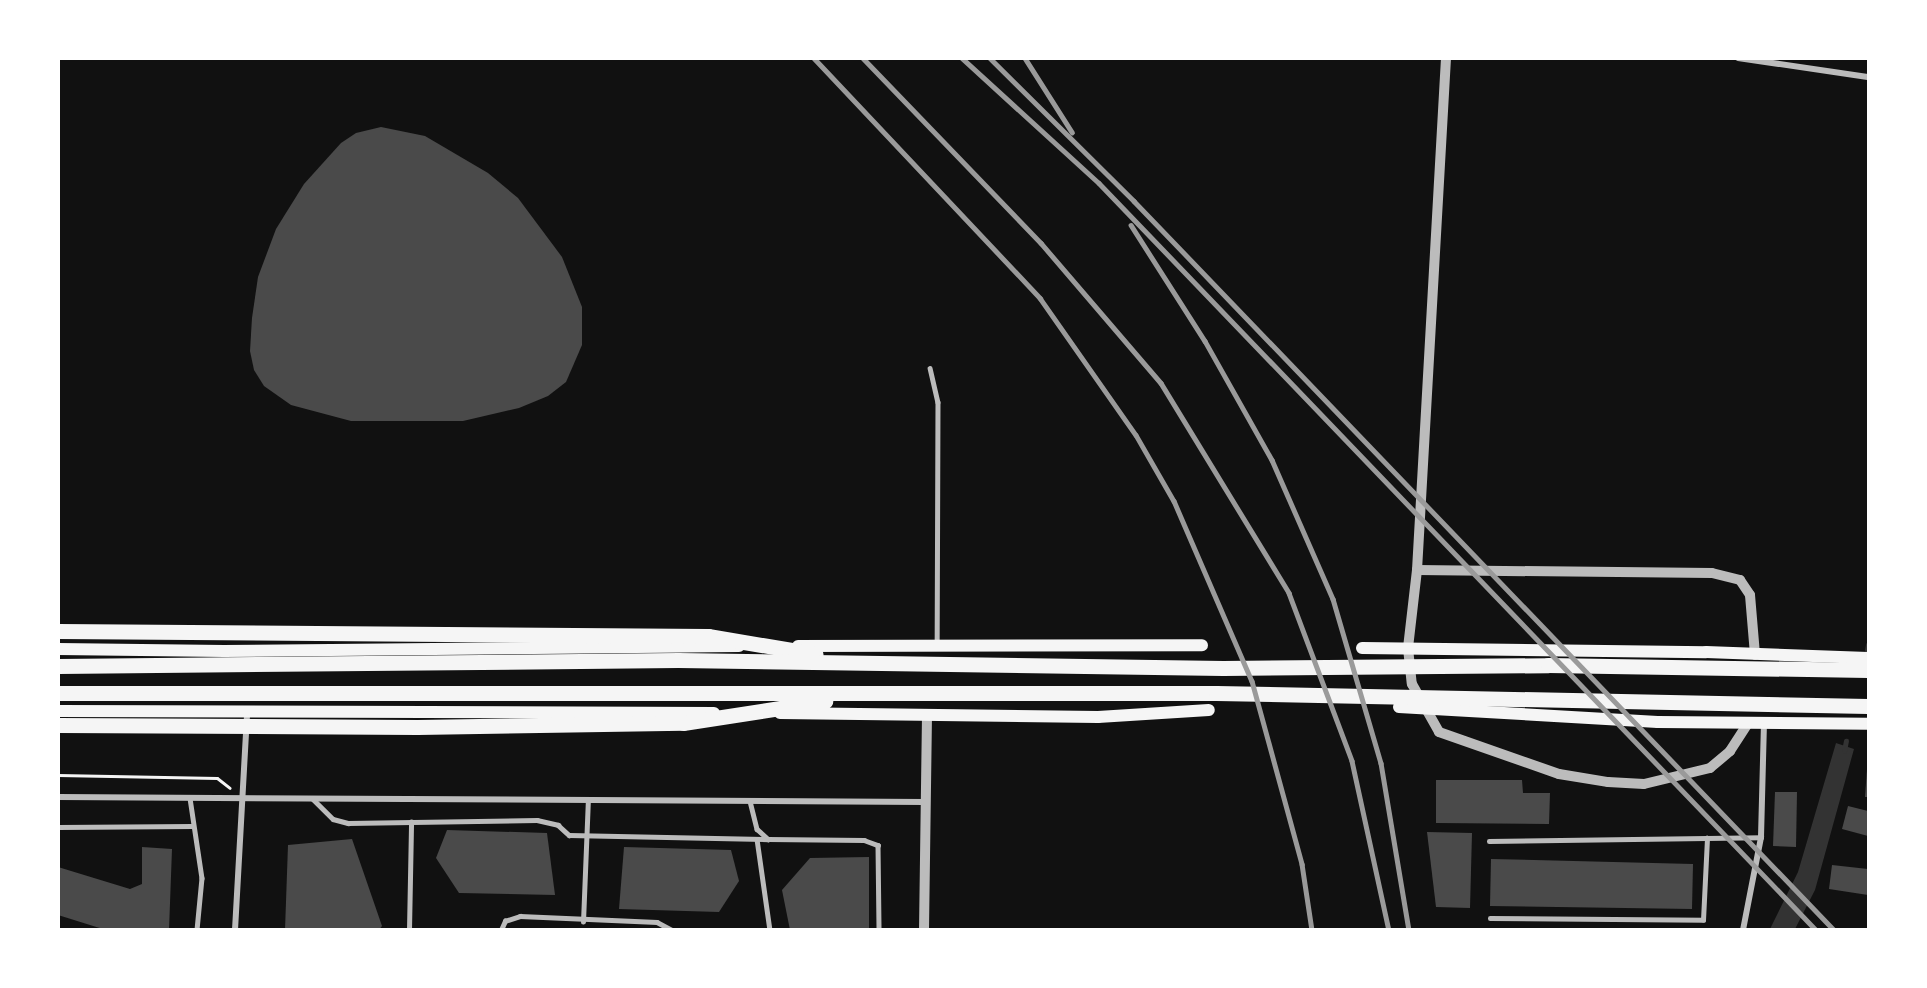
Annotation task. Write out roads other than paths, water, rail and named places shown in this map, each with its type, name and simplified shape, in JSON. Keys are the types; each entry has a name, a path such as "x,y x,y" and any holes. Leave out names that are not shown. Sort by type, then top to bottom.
{"highway":[{"path":"58,631 708,636 863,662"},
{"path":"58,666 863,662 1223,668 1869,660"},
{"path":"1753,661 1869,670"},
{"path":"58,693 868,695 1216,693 1869,706"},
{"path":"58,724 417,727 683,723 868,695"},
{"path":"1828,705 1869,715"}],"main road":[{"path":"58,649 224,651 1202,645"},
{"path":"1362,648 1753,661"},
{"path":"1399,707 1658,722 1869,724"},
{"path":"58,711 1098,717 1209,710"}],"street":[{"path":"1446,58 1417,570 1408,648 1412,684 1438,732 1559,774 1644,784 1710,768 1730,751 1748,723"},
{"path":"1738,58 1869,77"},
{"path":"1417,570 1712,573 1740,580 1750,595 1753,661"},
{"path":"235,930 248,712"},
{"path":"924,930 927,715"},
{"path":"1743,930 1761,837 1764,723"},
{"path":"58,797 925,802"}],"lane":[{"path":"930,368 938,402 937,646"},
{"path":"190,798 192,826 200,853 202,878 197,930"},
{"path":"313,798 333,819 348,823 537,820 558,825 569,835 864,840 878,845 879,930"},
{"path":"583,922 588,800"},
{"path":"750,801 757,829 768,839"},
{"path":"409,930 411,822"},
{"path":"58,827 192,826"},
{"path":"1489,841 1761,837"},
{"path":"1490,918 1703,920 1707,838"},
{"path":"757,839 770,930"},
{"path":"501,930 505,921 520,916 583,922 657,922 672,930"}],"waterway":[{"path":"1867,650 1868,645"},
{"path":"1844,751 1846,741"}],"railway":[{"path":"814,58 1040,298 1136,435 1174,501 1252,681 1302,864 1312,930"},
{"path":"863,58 1041,243 1161,383 1289,593 1352,761 1389,930"},
{"path":"962,58 1099,183 1816,930"},
{"path":"990,58 1134,201 1834,930"},
{"path":"1025,58 1072,132"},
{"path":"1131,225 1205,341 1272,460 1333,599 1381,763 1409,930"}]}
